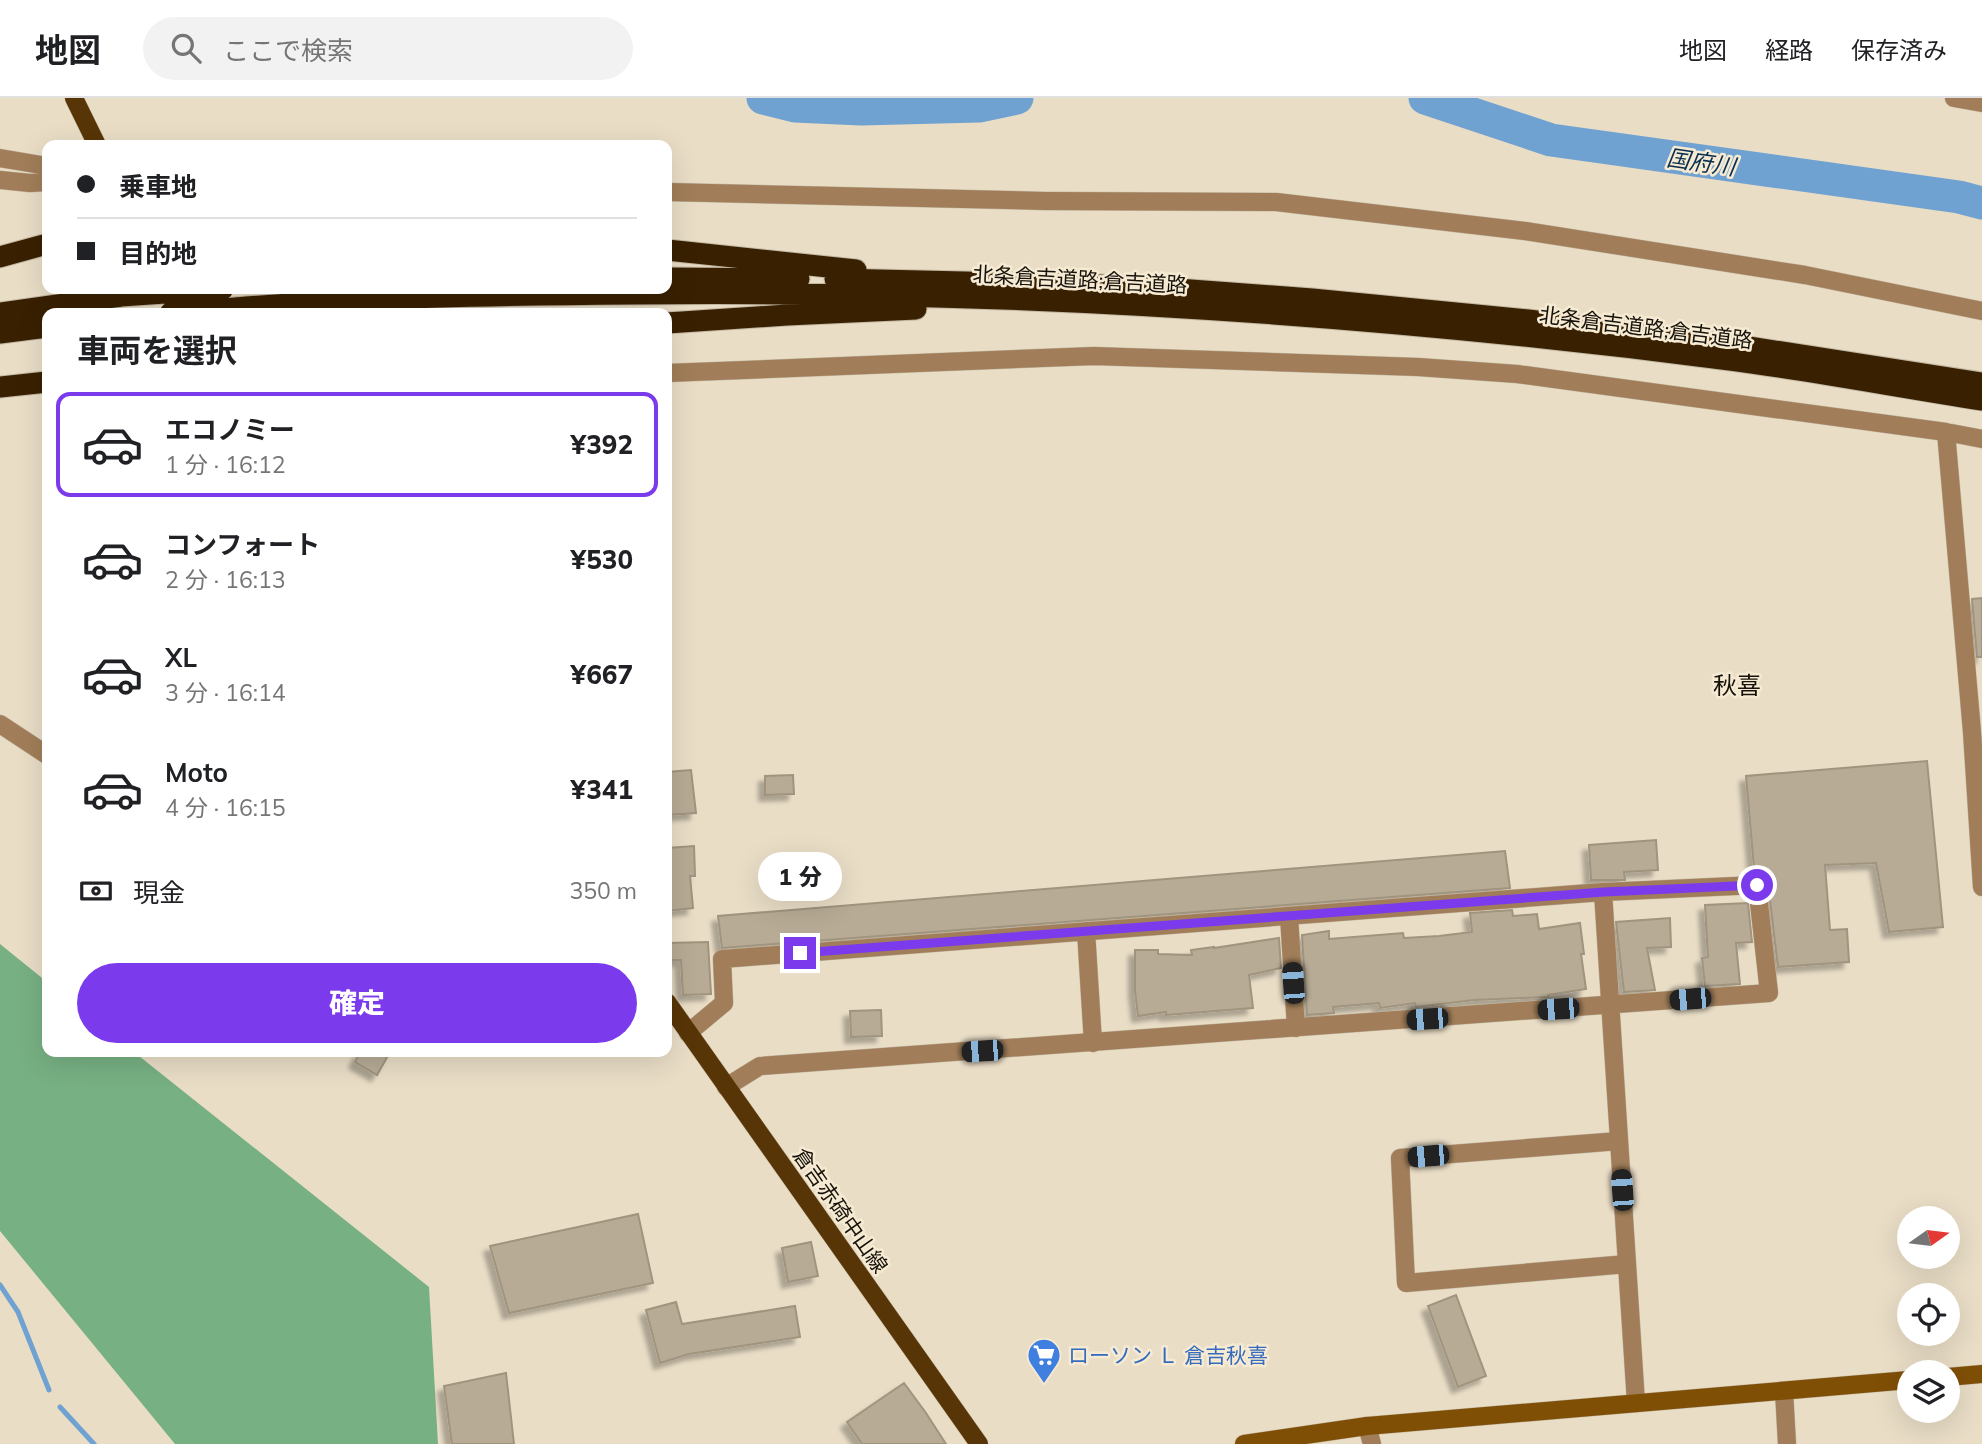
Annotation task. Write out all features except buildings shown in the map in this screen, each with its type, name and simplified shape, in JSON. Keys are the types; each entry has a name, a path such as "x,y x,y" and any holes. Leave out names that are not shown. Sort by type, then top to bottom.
{"highway":[{"path":"0,257 42,245"},
{"path":"672,251 965,282"},
{"name":"北条倉吉道路;倉吉道路","path":"672,278 1137,286 1312,299 1528,320 1736,345 1982,383"},
{"name":"北条倉吉道路;倉吉道路","path":"672,294 823,293 1065,302 1283,316 1526,337 1732,360 1982,400"},
{"path":"0,313 150,294"},
{"name":"北条倉吉道路;倉吉道路","path":"182,302 236,308 321,301 450,296 635,294"},
{"path":"672,323 787,314 1065,302"},
{"path":"0,333 42,328"},
{"path":"0,387 42,383"}],"main road":[{"path":"75,98 95,140"},
{"name":"倉吉赤碕中山線","path":"672,1009 979,1444"}],"street":[{"path":"1954,98 1982,103"},
{"path":"0,159 42,165"},
{"path":"0,180 42,182"},
{"path":"672,192 1045,201 1276,202 1525,231 1805,275 1982,311"},
{"path":"672,373 1094,356 1418,367 1517,374 1982,439"},
{"path":"1947,432 1977,732 1982,887"},
{"path":"0,724 42,752"},
{"path":"688,1033 724,1003 722,959 1604,892 1757,885 1769,993 760,1066 726,1087"},
{"path":"1604,892 1636,1403"},
{"path":"1289,916 1296,1028"},
{"path":"1086,931 1093,1043"},
{"path":"1619,1141 1400,1158 1406,1283 1627,1264"},
{"path":"1960,1376 1982,1374"},
{"path":"1244,1444 1367,1426 1897,1381"},
{"path":"1784,1391 1787,1444"},
{"path":"1367,1426 1372,1444"}],"green space":[{"path":"0,944 42,978 42,1057 140,1057 429,1287 438,1444 175,1444 0,1231"}],"waterway":[{"name":"国府川","path":"763,98 795,106 861,109 979,106 1017,98"},
{"name":"国府川","path":"1425,98 1551,140 1959,197 1982,203"},
{"path":"0,1285 18,1312 49,1390"},
{"path":"60,1407 94,1444"}],"place":[{"name":"ローソン Ｌ 倉吉秋喜","path":"1044,1385"}],"district":[{"name":"秋喜","path":"1737,685"}],"route":[{"path":"800,953 1604,892 1757,885"}]}
